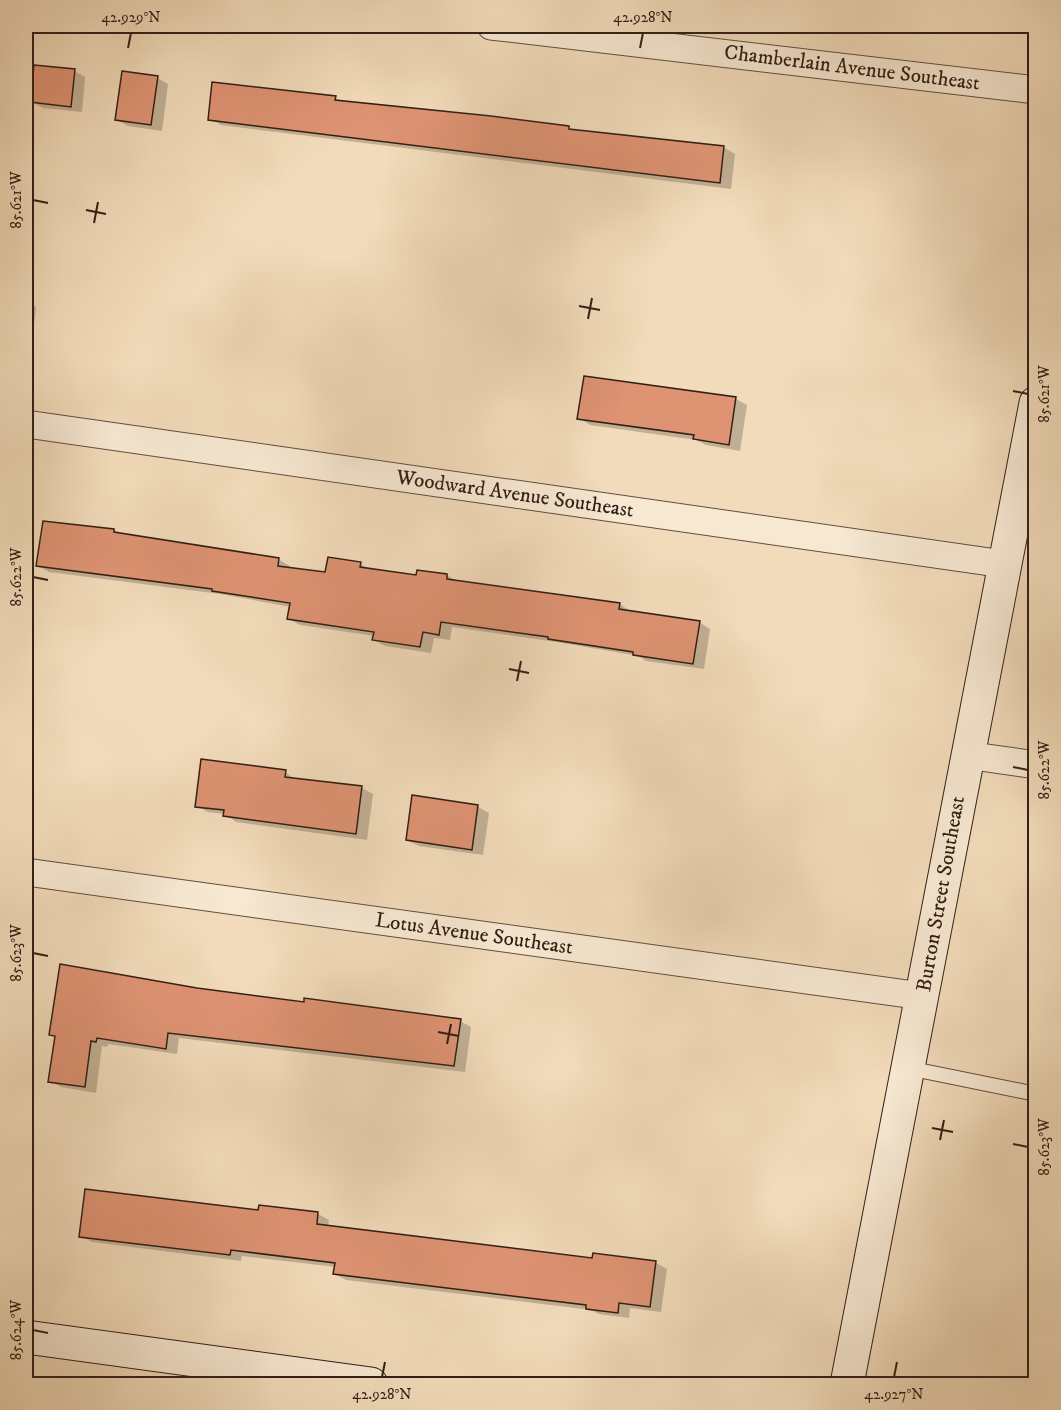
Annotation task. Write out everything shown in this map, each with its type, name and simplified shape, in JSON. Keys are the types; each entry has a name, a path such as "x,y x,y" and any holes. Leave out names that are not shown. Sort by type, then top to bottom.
{"main road":[{"name":"Burton Street Southeast","path":"847,1384 1035,403"},
{"path":"26,1337 371,1384"}],"street":[{"name":"Chamberlain Avenue Southeast","path":"491,26 1035,90"},
{"name":"Woodward Avenue Southeast","path":"26,424 1004,564"},
{"path":"966,755 1035,765"},
{"name":"Lotus Avenue Southeast","path":"26,872 922,996"}],"lane":[{"path":"908,1068 1035,1094"}],"building":[{"path":"34,65 75,69 71,107 30,102"},
{"path":"122,71 158,76 151,125 115,120"},
{"path":"212,82 336,96 335,100 491,116 569,126 569,129 724,146 720,183 208,120"},
{"path":"584,376 736,397 729,445 693,439 694,435 577,419"},
{"path":"43,521 114,529 114,532 279,558 278,566 325,572 328,557 361,562 360,567 416,575 417,570 447,574 447,579 620,603 619,609 700,621 693,664 633,655 633,652 548,639 548,637 441,622 439,635 423,632 420,647 372,640 374,632 287,619 290,603 212,591 212,589 36,566"},
{"path":"201,759 286,770 285,777 362,786 356,834 223,816 224,810 195,807"},
{"path":"412,795 478,805 472,850 406,840"},
{"path":"60,964 197,988 304,1002 304,998 461,1019 454,1066 168,1033 166,1049 97,1038 96,1042 91,1041 85,1087 48,1082 55,1036 49,1035"},
{"path":"85,1189 258,1210 259,1205 318,1212 317,1224 592,1258 593,1253 656,1261 650,1307 619,1303 618,1313 586,1309 586,1305 333,1274 335,1263 231,1250 230,1255 79,1237"}]}
